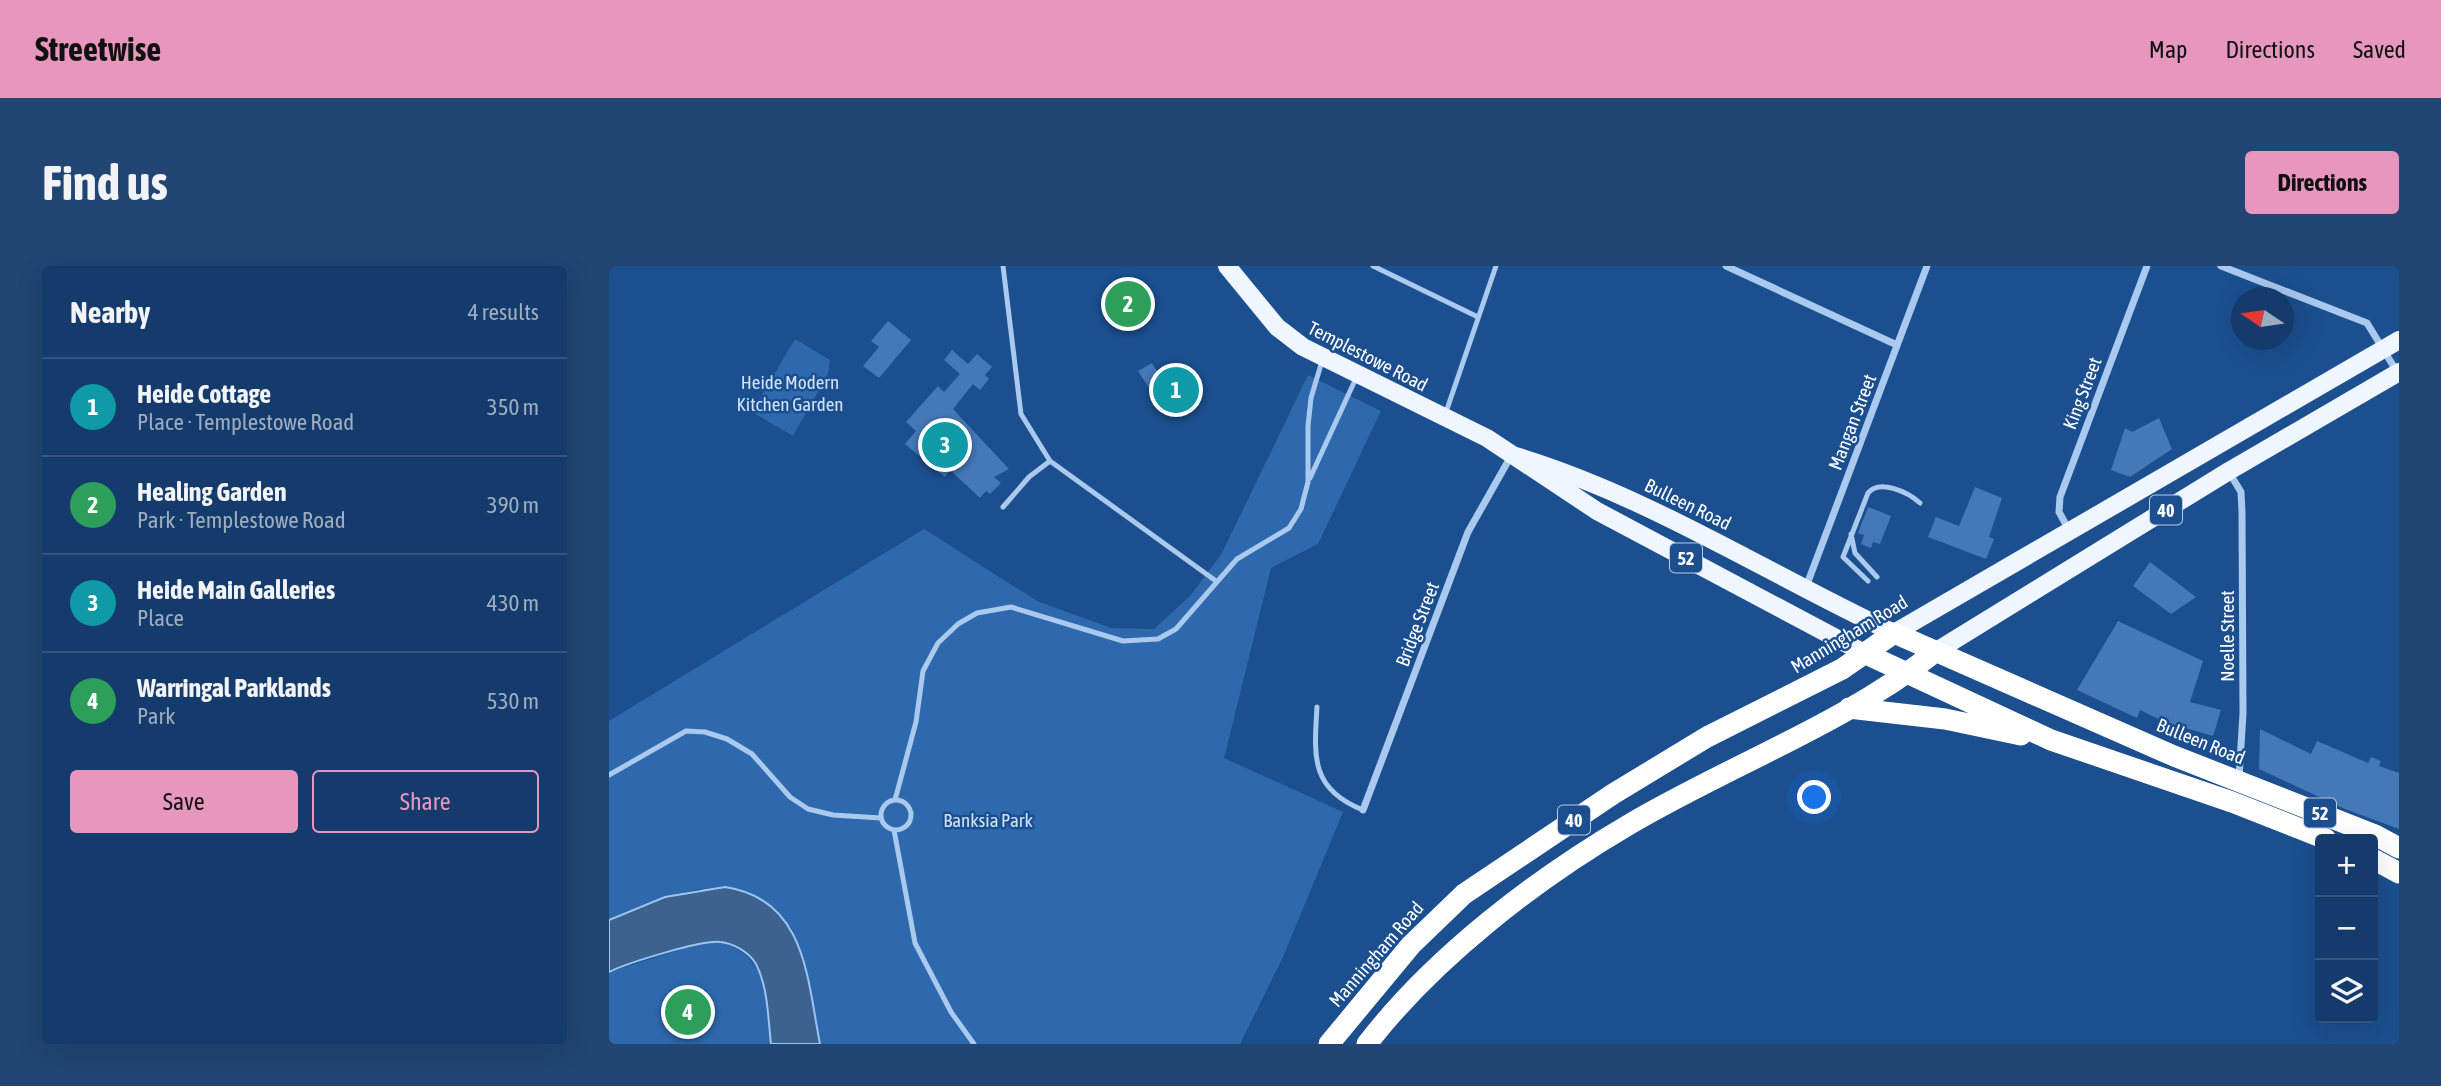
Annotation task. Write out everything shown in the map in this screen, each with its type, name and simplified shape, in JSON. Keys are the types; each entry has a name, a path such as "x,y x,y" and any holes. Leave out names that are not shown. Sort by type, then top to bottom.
{"highway":[{"name":"Manningham Road","path":"1329,1044 1411,945 1464,894 1613,793 1707,737 1842,669 1894,633"},
{"name":"Bulleen Road","path":"1894,633 2174,756 2375,835 2399,848"},
{"name":"40","path":"1367,1044 1384,1023 1467,941 1550,876 1619,831 1849,708 1910,672 1935,652"},
{"name":"52","path":"1864,653 1910,672 2051,740 2232,802 2315,835"},
{"name":"52","path":"1849,708 1945,719 2051,740"},
{"path":"2378,862 2399,873"},
{"path":"1411,945 1436,971"}],"main road":[{"name":"Templestowe Road","path":"1227,266 1283,332 1323,358 1487,438 1513,455"},
{"name":"Manningham Road","path":"1894,633 2399,340"},
{"name":"40","path":"1935,652 2229,471 2398,372"},
{"name":"Bulleen Road","path":"1513,455 1555,467 1609,490 1894,633"},
{"name":"52","path":"1513,455 1597,511 1864,653"}],"street":[{"path":"1726,266 1897,345"},
{"name":"Mangan Street","path":"1806,588 1927,266"},
{"name":"King Street","path":"2070,531 2059,512 2060,497 2147,266"},
{"path":"2221,266 2358,319 2373,330 2398,372"},
{"name":"Bridge Street","path":"1363,810 1468,531 1513,455"},
{"name":"Noelle Street","path":"2229,471 2241,492 2242,512 2243,713 2239,780 2232,802"}],"lane":[{"path":"1003,266 1004,295 1021,414 1050,461 1216,581"},
{"path":"1373,266 1478,317"},
{"path":"1444,417 1496,266"},
{"path":"1308,482 1309,417 1323,358"},
{"path":"894,800 908,806 911,815 908,825 894,830 885,826 881,818 886,804 894,800 916,722 923,671 938,643 958,624 977,613 1011,607 1123,641 1158,639 1176,629 1216,581 1246,552 1289,528 1301,509 1308,482 1357,376"},
{"path":"1003,508 1029,478 1050,461"},
{"path":"1868,581 1843,557 1867,493 1873,487 1881,486 1914,497 1920,503"},
{"path":"1851,532 1855,552 1877,577"},
{"path":"1317,707 1314,758 1319,774 1339,798 1363,810"},
{"path":"609,775 686,731 705,732 727,739 752,754 790,797 808,809 833,816 881,818"},
{"path":"894,830 915,943 951,1012 974,1044"}],"green space":[{"name":"Heide Modern Kitchen Garden","path":"795,339 830,360 828,374 793,436 752,412"},
{"name":"Banksia Park","path":"1308,375 1381,411 1318,544 1271,568 1224,758 1343,812 1283,957 1240,1044 820,1044 803,958 791,927 700,889 665,897 609,920 609,721 924,529 1037,601 1111,628 1154,629 1191,595 1222,553"},
{"path":"719,941 736,948 757,968 766,995 771,1044 609,1044 609,972 698,944"}],"shaded area":[{"path":"725,887 752,894 772,907 787,925 806,968 820,1044 771,1044 767,1003 760,973 749,956 730,944 711,942 681,948 609,972 609,920 665,897"}],"building":[{"path":"888,321 911,340 879,378 863,366 879,347 871,341"},
{"path":"952,350 968,364 977,354 992,367 985,375 989,379 980,390 973,384 953,409 1009,469 994,477 1001,483 990,494 986,491 980,498 950,470 945,477 905,444 916,431 906,422 938,386 944,392 960,374 944,360"},
{"path":"1152,363 1162,380 1149,388 1138,371"},
{"path":"1183,370 1197,394 1170,410 1156,387"},
{"path":"2159,418 2172,449 2130,477 2111,470 2125,428 2132,432"},
{"path":"1975,487 2002,498 1989,537 1994,539 1986,559 1928,537 1936,517 1959,526"},
{"path":"1868,507 1891,516 1880,544 1873,542 1871,548 1861,544 1864,535 1858,533"},
{"path":"2150,562 2196,597 2171,614 2133,586"},
{"path":"2118,621 2203,661 2190,702 2221,710 2213,736 2182,727 2181,730 2140,710 2137,718 2077,690"},
{"path":"2260,729 2311,754 2317,741 2368,763 2371,757 2381,761 2379,766 2399,773 2399,829 2345,809 2259,769"}],"place":[{"name":"Healing Garden","path":"1128,304"},
{"name":"Heide Cottage","path":"1176,390"},
{"name":"Heide Main Galleries","path":"945,445"},
{"name":"Warringal Parklands","path":"688,1012"}]}
